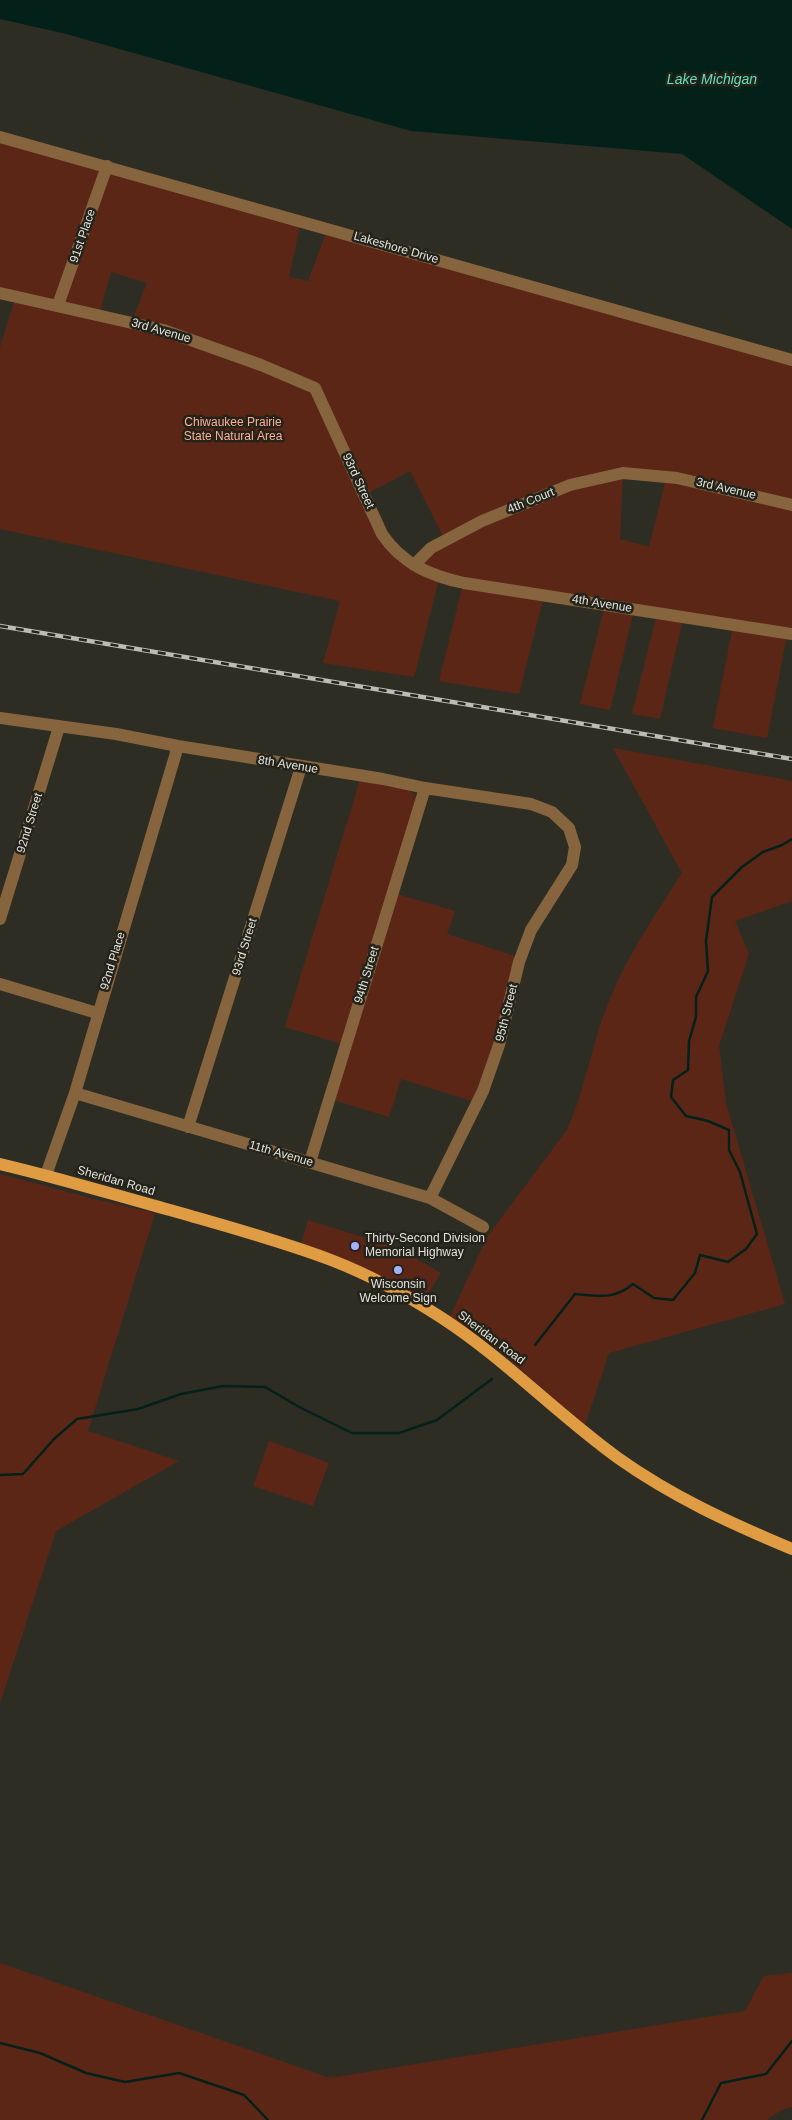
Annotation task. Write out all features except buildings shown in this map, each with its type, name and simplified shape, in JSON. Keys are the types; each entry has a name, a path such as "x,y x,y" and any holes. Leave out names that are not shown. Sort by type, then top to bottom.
{"main road":[{"name":"Sheridan Road","path":"0,1164 46,1175 258,1236 332,1260 376,1281 443,1318 501,1362 616,1456 661,1487 722,1520 792,1549"}],"street":[{"name":"Lakeshore Drive","path":"0,137 792,360"},
{"name":"91st Place","path":"58,305 107,166"},
{"name":"3rd Avenue","path":"0,293 163,330 261,365 316,388"},
{"name":"93rd Street","path":"316,388 382,534 390,545 414,565"},
{"name":"4th Court","path":"414,565 431,548 460,532 570,485 623,473 660,475"},
{"name":"3rd Avenue","path":"660,475 792,504"},
{"name":"4th Avenue","path":"414,565 440,578 464,583 792,634"},
{"name":"8th Avenue","path":"0,718 116,734 301,767 383,779 424,788 531,804 552,812 569,828"},
{"name":"92nd Street","path":"0,919 59,727"},
{"name":"92nd Place","path":"46,1175 75,1093 178,746"},
{"name":"93rd Street","path":"188,1127 301,767"},
{"name":"94th Street","path":"310,1162 424,788"},
{"name":"95th Street","path":"430,1198 483,1090 499,1045 519,962 532,930 572,865 575,847 569,828"},
{"path":"0,984 98,1013"},
{"name":"11th Avenue","path":"75,1093 430,1198 483,1227"}],"green space":[{"name":"Chiwaukee Prairie State Natural Area","path":"0,138 127,177 300,226 289,277 308,281 326,233 792,364 792,501 712,480 623,473 620,539 649,547 666,479 792,506 792,631 788,630 767,738 713,728 734,621 684,614 660,719 632,714 658,610 635,606 610,710 580,704 606,601 545,592 519,694 439,681 464,580 440,575 414,677 323,663 340,601 0,529 0,347 16,296 0,293","holes":["111,272 147,283 130,326 98,318","410,471 446,542 433,550 418,573 396,555 383,539 363,496"]},
{"path":"613,748 792,781 792,901 735,921 749,954 719,1046 726,1103 785,1304 609,1353 585,1425 496,1349 449,1319 487,1237 567,1130 574,1114 598,1031 617,982 643,934 682,873"},
{"path":"360,780 409,790 414,794 417,801 390,892 455,911 447,934 518,957 492,1055 475,1102 401,1079 389,1117 333,1100 349,1046 285,1027"},
{"path":"0,1174 155,1213 88,1431 179,1461 56,1531 0,1703"},
{"path":"308,1220 397,1248 441,1273 423,1302 301,1245"},
{"path":"269,1441 329,1463 313,1506 253,1486"},
{"path":"0,1963 330,2078 745,2011 764,1976 792,1973 792,2107 782,2110 766,2120 0,2120"}],"water":[{"name":"Lake Michigan","path":"0,0 792,0 792,229 682,154 411,131 66,34 0,19"}],"waterway":[{"path":"535,1345 575,1294 612,1295 633,1284 654,1298 673,1300 695,1273 700,1255 728,1262 746,1249 757,1234 740,1172 729,1150 729,1130 708,1121 686,1116 671,1097 673,1080 688,1070 689,1041 696,1017 696,997 708,971 706,941 712,897 742,867 763,852 792,839"},
{"path":"0,1475 23,1474 54,1439 77,1419 138,1409 181,1394 223,1386 265,1387 301,1408 352,1433 399,1433 437,1420 492,1379"},
{"path":"702,2120 721,2083 766,2074 792,2041"},
{"path":"0,2043 40,2053 86,2073 125,2082 179,2073 244,2095 268,2120"}],"railway":[{"path":"0,626 792,759"}],"place":[{"name":"Thirty-Second Division Memorial Highway","path":"355,1246"},
{"name":"Wisconsin Welcome Sign","path":"398,1270"}]}
